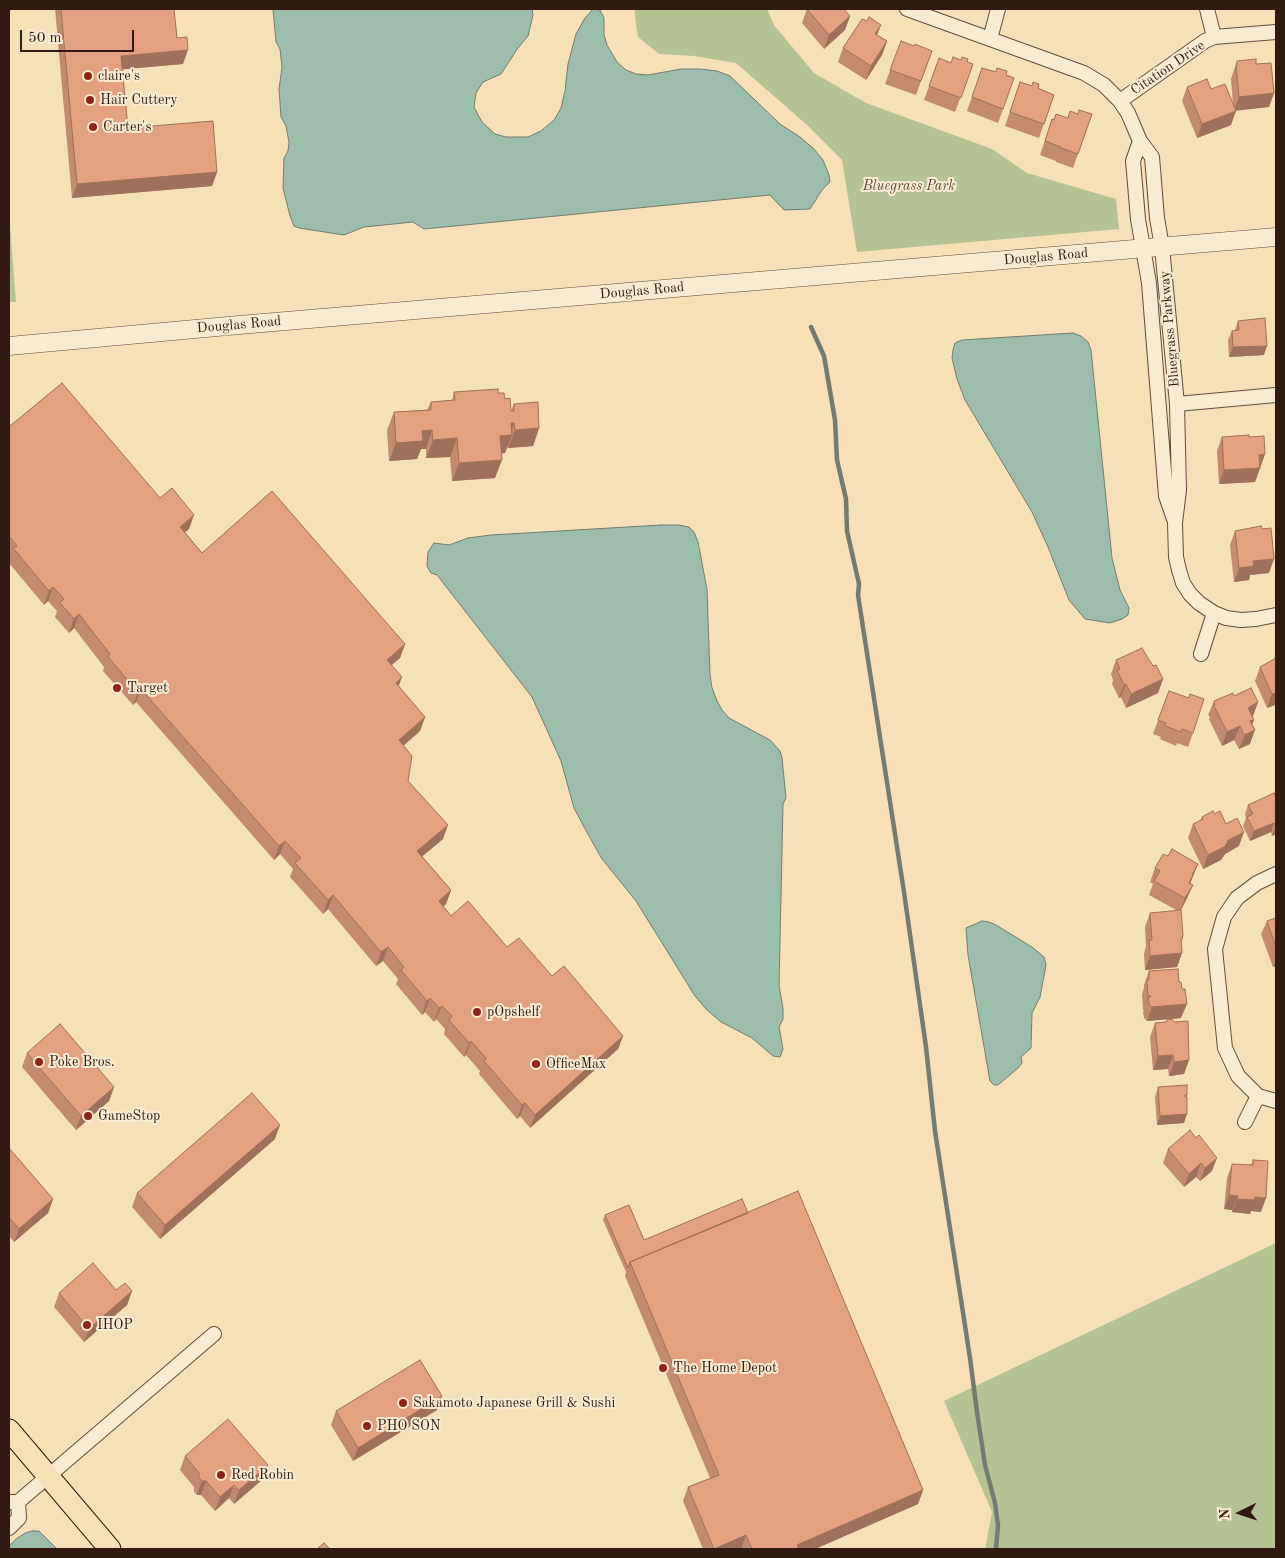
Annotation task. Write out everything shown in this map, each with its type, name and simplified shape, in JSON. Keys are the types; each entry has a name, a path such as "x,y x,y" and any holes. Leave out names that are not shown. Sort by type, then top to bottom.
{"main road":[{"path":"9,1430 110,1549"}],"street":[{"name":"Bluegrass Parkway","path":"907,9 1084,73 1104,85 1120,101 1128,113 1140,141 1152,157 1177,404 1179,490 1175,522 1176,557 1183,583 1199,603 1226,618 1241,620 1276,615"},
{"path":"990,39 998,9"},
{"path":"1207,9 1214,37"},
{"name":"Citation Drive","path":"1120,101 1198,44 1214,37 1276,32"},
{"name":"Bluegrass Parkway","path":"1140,141 1133,161 1138,219 1148,283 1166,496 1175,522"},
{"name":"Douglas Road","path":"9,346 258,323 1276,237"},
{"path":"1177,404 1276,394"},
{"path":"1202,654 1214,613"},
{"path":"1276,874 1257,883 1237,898 1224,917 1215,949 1225,1048 1238,1076 1258,1096 1276,1101"},
{"path":"1245,1122 1258,1096"},
{"path":"9,1528 19,1518 13,1502 48,1476 214,1334"}],"green space":[{"name":"Bluegrass Park","path":"634,9 767,9 774,25 814,73 866,103 992,149 1027,173 1116,199 1119,229 857,252 842,160 807,125 736,63 694,56 659,54 638,37"},
{"path":"9,213 16,302 9,302"},
{"path":"1276,1243 1276,1549 985,1549 992,1512 944,1401"}],"shaded area":[{"path":"273,9 532,9 533,15 528,36 501,74 483,82 476,93 474,107 482,122 495,134 506,137 528,137 541,131 554,120 561,108 568,64 576,34 585,18 593,9 600,10 604,18 604,35 607,45 617,62 626,70 636,74 648,75 681,69 700,69 717,71 730,76 780,124 814,149 823,160 830,182 822,190 810,209 784,210 770,195 424,229 413,222 364,227 344,235 299,228 294,226 290,216 283,188 284,158 288,151 289,142 286,126 281,117 279,89 282,67 280,49 276,42"},
{"path":"1073,333 1081,336 1088,342 1091,350 1112,558 1120,590 1129,608 1128,615 1110,623 1085,619 1069,600 1032,512 965,400 952,358 955,343 962,340"},
{"path":"661,525 689,527 694,532 698,542 707,589 710,675 717,701 729,718 770,740 780,751 782,758 786,798 783,804 779,986 783,1019 779,1027 783,1049 780,1057 773,1056 752,1038 721,1022 695,996 636,901 602,859 584,827 574,808 561,761 532,697 437,575 431,573 427,566 428,552 434,543 449,545 468,538 491,535"},
{"path":"982,921 996,925 1032,947 1044,957 1046,965 1040,997 1032,1013 1031,1048 1021,1057 1022,1063 1018,1068 998,1085 994,1085 990,1081 968,955 966,928"},
{"path":"32,1531 39,1531 57,1549 9,1549 9,1546 16,1539"}],"building":[{"path":"61,9 174,9 177,38 187,37 188,50 121,56 128,128 213,121 217,172 77,184"},
{"path":"807,9 844,9 850,16 829,35"},
{"path":"869,17 881,25 875,34 887,41 871,66 843,48 862,19 867,21"},
{"path":"901,41 932,51 921,81 890,70"},
{"path":"953,57 961,60 962,57 968,59 967,62 973,64 961,98 929,86 939,58 951,63"},
{"path":"1256,59 1256,64 1271,63 1274,93 1239,97 1237,61"},
{"path":"982,68 996,72 997,68 1007,71 1006,75 1014,78 1003,109 972,97"},
{"path":"1207,79 1211,89 1225,84 1236,111 1202,124 1187,87"},
{"path":"1020,82 1032,86 1033,82 1039,84 1038,88 1054,95 1044,124 1010,112"},
{"path":"1079,110 1092,114 1078,154 1045,141 1052,119 1054,120 1056,114 1068,118 1070,111 1078,114"},
{"path":"1265,318 1267,346 1233,347 1232,331 1239,330 1238,321"},
{"path":"62,383 160,498 172,488 194,515 180,527 202,553 272,491 405,644 387,660 402,677 396,683 425,717 399,740 412,756 408,781 448,825 417,851 451,890 439,901 451,916 468,901 507,947 519,938 552,976 564,966 623,1036 535,1115 525,1103 522,1105 484,1061 486,1058 471,1041 469,1043 449,1020 452,1016 442,1006 439,1008 430,998 427,1001 401,970 404,967 388,947 381,952 333,895 328,900 295,863 301,858 285,841 279,846 141,689 138,692 108,657 110,654 79,614 74,619 60,603 64,599 53,587 49,591 13,548 17,546 9,536 9,424 10,426"},
{"path":"498,389 498,393 504,393 505,399 510,398 511,411 514,411 514,404 538,402 539,428 515,430 514,423 511,423 512,435 500,436 502,460 459,463 457,438 433,440 432,430 422,431 423,441 396,443 394,412 431,410 431,402 455,400 454,392"},
{"path":"1249,435 1249,437 1264,436 1265,454 1259,455 1260,468 1224,470 1222,437"},
{"path":"1261,526 1262,529 1271,528 1274,559 1253,561 1254,566 1239,568 1235,531"},
{"path":"1142,648 1153,666 1156,665 1163,679 1131,694 1126,684 1124,685 1117,670 1120,669 1116,660"},
{"path":"1276,658 1276,693 1272,694 1260,667"},
{"path":"1251,688 1258,702 1248,708 1254,720 1250,721 1255,730 1244,735 1240,726 1227,732 1214,706 1214,701 1233,693 1234,696"},
{"path":"1169,691 1189,698 1190,694 1204,699 1193,733 1182,729 1181,732 1165,726 1166,723 1158,720"},
{"path":"1274,793 1276,798 1276,826 1274,823 1254,831 1247,817 1253,814 1248,805"},
{"path":"1213,811 1214,814 1220,811 1226,824 1237,818 1244,832 1227,841 1226,846 1208,855 1193,824"},
{"path":"1172,849 1198,864 1189,883 1193,885 1185,898 1154,881 1160,871 1155,868 1163,854 1168,856"},
{"path":"1181,910 1182,953 1150,956 1149,940 1152,940 1150,913"},
{"path":"1276,918 1276,947 1267,921"},
{"path":"1178,969 1179,982 1181,982 1182,989 1185,989 1187,1004 1152,1007 1149,1004 1148,998 1151,996 1148,996 1147,980 1149,980 1149,971"},
{"path":"1172,1019 1174,1022 1188,1021 1189,1060 1174,1062 1173,1055 1158,1056 1155,1023 1166,1022"},
{"path":"60,1024 114,1087 81,1116 27,1053"},
{"path":"1187,1085 1187,1095 1185,1097 1187,1097 1187,1114 1160,1116 1158,1087"},
{"path":"252,1093 280,1125 165,1225 137,1193"},
{"path":"1190,1130 1196,1138 1199,1135 1217,1158 1205,1168 1201,1163 1189,1174 1168,1149"},
{"path":"9,1148 53,1199 19,1229 9,1217"},
{"path":"1253,1160 1268,1161 1266,1198 1255,1197 1255,1200 1237,1199 1238,1196 1229,1195 1232,1164 1253,1165"},
{"path":"798,1191 923,1490 797,1545 799,1549 752,1549 746,1535 714,1549 688,1487 719,1475 630,1262"},
{"path":"742,1199 748,1213 630,1262 628,1268 605,1215 629,1205 644,1240"},
{"path":"93,1263 116,1290 125,1283 132,1291 89,1329 59,1293"},
{"path":"420,1360 442,1396 358,1448 336,1411"},
{"name":"Red Robin","path":"228,1419 268,1465 239,1490 234,1485 220,1497 206,1481 202,1481 199,1478 199,1473 185,1456"},
{"path":"324,1543 330,1549 317,1549"}],"waterway":[{"path":"811,327 824,356 835,420 837,460 846,499 847,531 859,584 858,595 904,892 926,1047 935,1131 985,1465 995,1503 998,1526 996,1549"}],"place":[{"name":"claire's","path":"88,76"},
{"name":"Hair Cuttery","path":"90,100"},
{"name":"Carter's","path":"93,127"},
{"name":"Target","path":"117,688"},
{"name":"pOpshelf","path":"477,1012"},
{"name":"Poke Bros.","path":"39,1062"},
{"name":"OfficeMax","path":"536,1064"},
{"name":"GameStop","path":"88,1116"},
{"name":"IHOP","path":"87,1325"},
{"name":"The Home Depot","path":"663,1368"},
{"name":"Sakamoto Japanese Grill & Sushi","path":"403,1403"},
{"name":"PHO SON","path":"367,1426"},
{"name":"Red Robin","path":"221,1475"}]}
